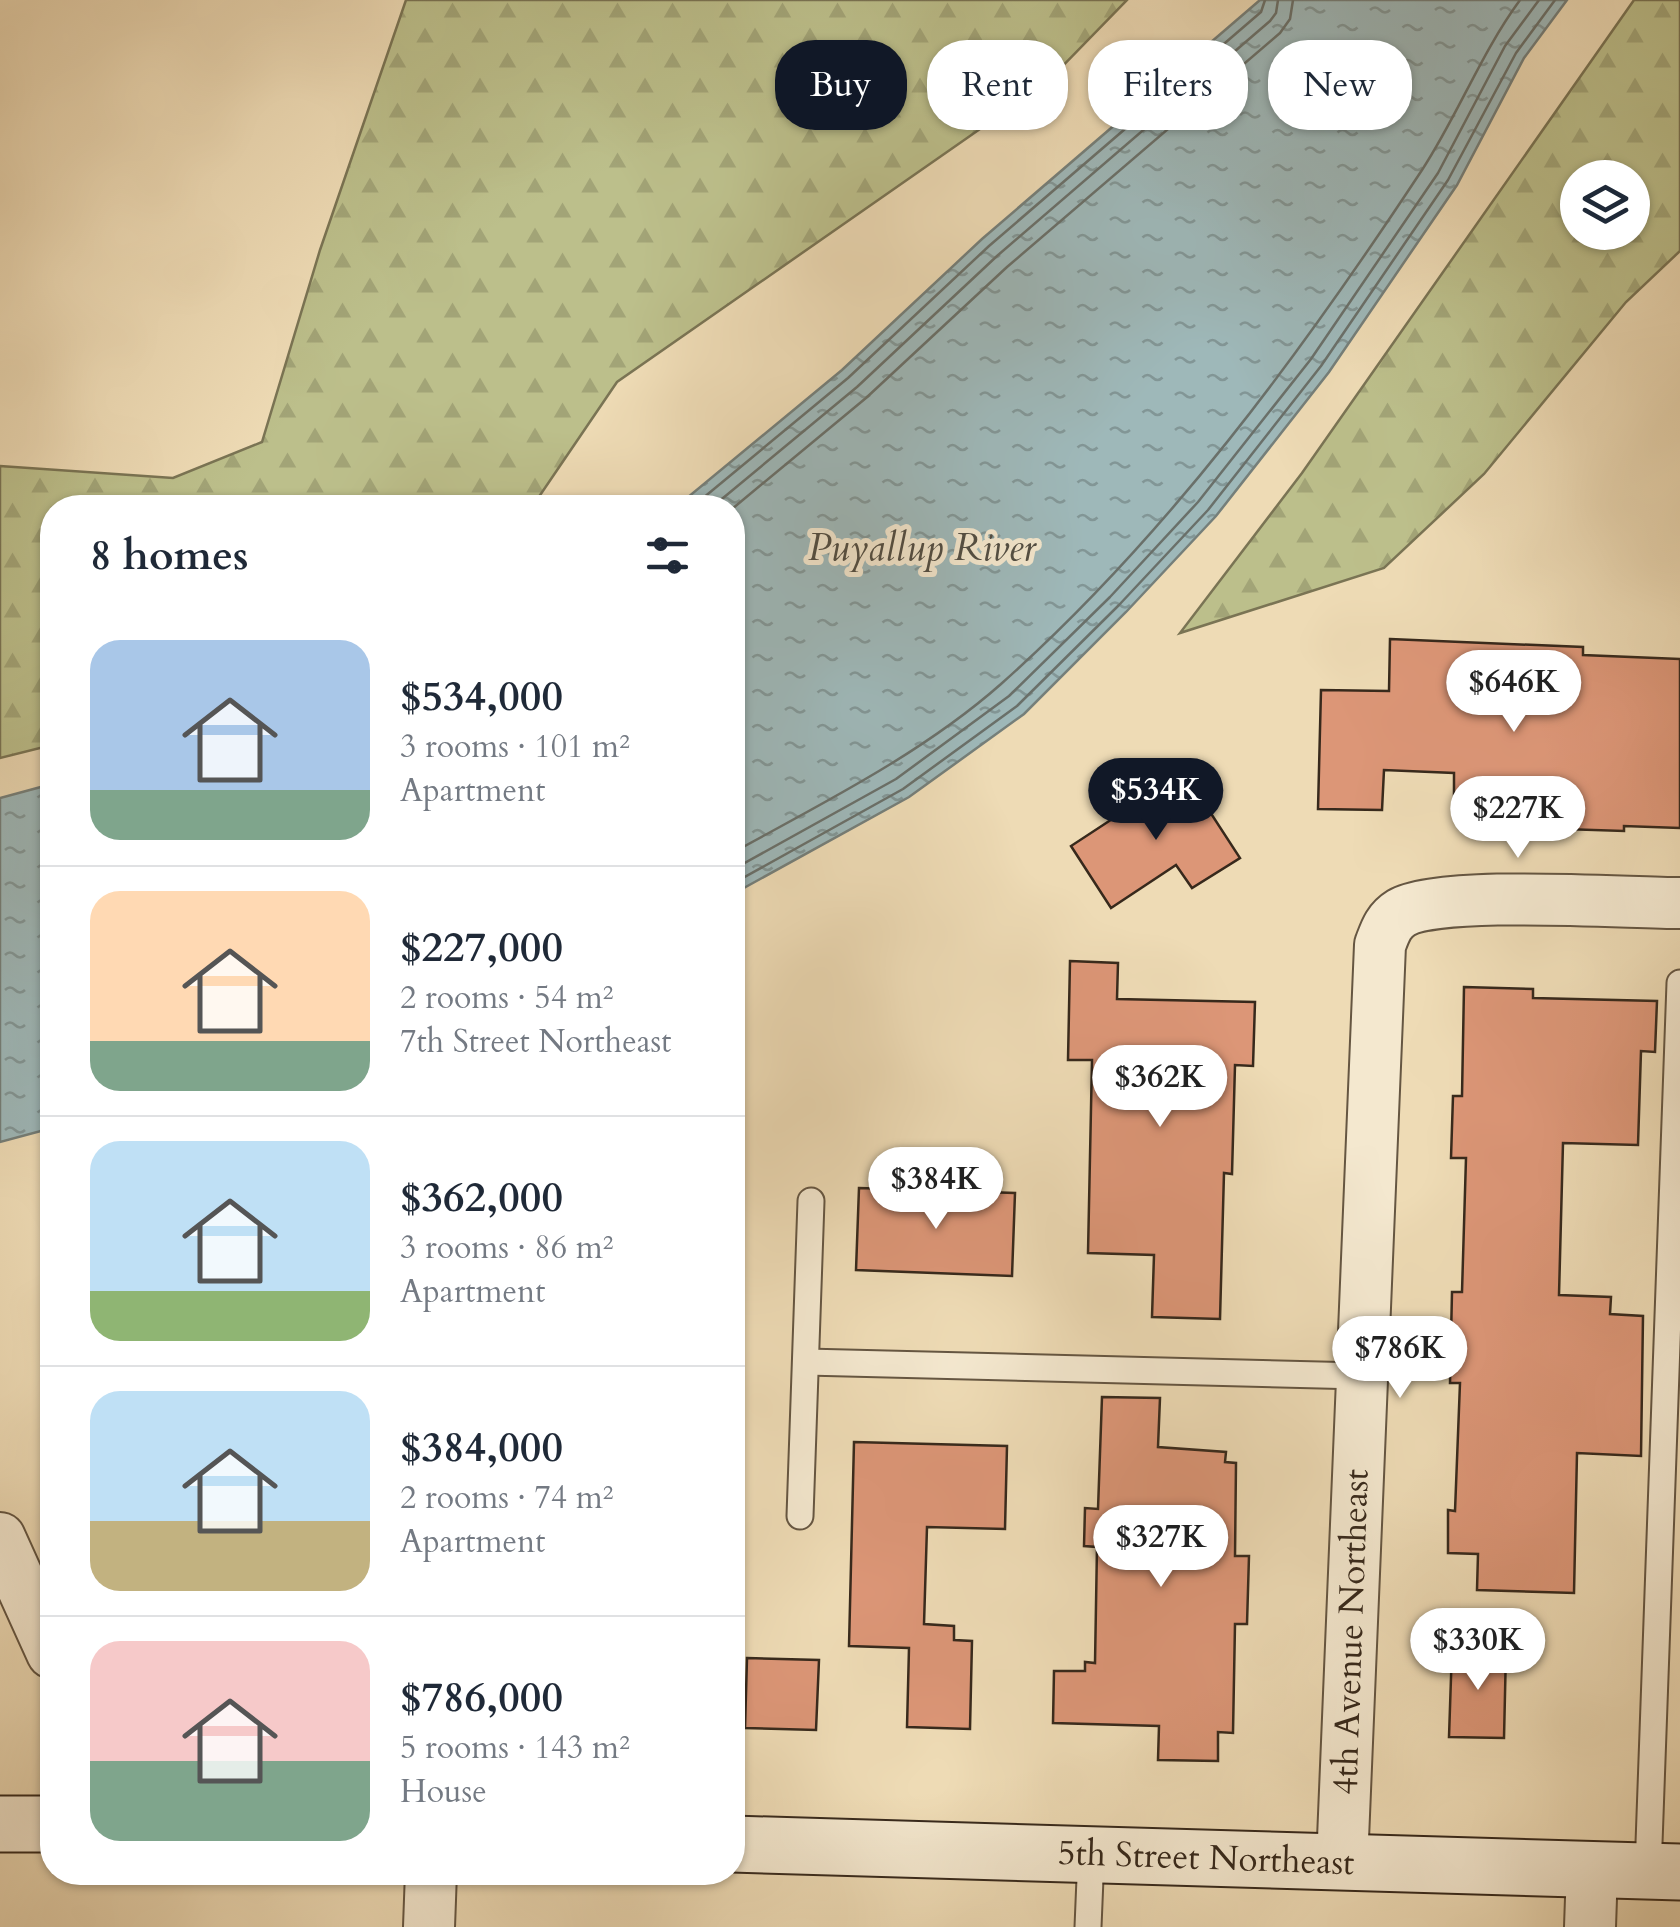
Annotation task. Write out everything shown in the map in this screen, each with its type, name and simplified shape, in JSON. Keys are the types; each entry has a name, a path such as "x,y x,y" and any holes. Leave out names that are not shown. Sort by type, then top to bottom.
{"street":[{"name":"4th Avenue Northeast","path":"1342,1863 1380,944 1388,924 1402,912 1424,905 1474,901 1680,904"},
{"path":"0,1538 40,1627"},
{"path":"0,1824 40,1824"},
{"name":"5th Street Northeast","path":"745,1844 1664,1872"},
{"path":"1590,1927 1592,1870"},
{"path":"429,1927 431,1885"}],"lane":[{"path":"1664,1872 1680,983"},
{"path":"800,1516 811,1201"},
{"path":"806,1362 1361,1376"},
{"path":"1088,1927 1091,1854"}],"green space":[{"path":"406,0 1127,0 1068,60 1068,40 927,40 927,130 979,130 617,382 540,495 40,495 40,748 0,758 0,466 173,478 262,442 320,250"},
{"path":"1634,0 1680,0 1680,251 1626,302 1484,474 1384,568 1180,633 1302,473"}],"water":[{"name":"Puyallup River","path":"1260,0 1567,0 1524,58 1457,185 1329,372 1216,516 1024,714 909,797 745,887 745,495 691,495 842,370 982,239 1109,130 1248,130 1248,40 1213,40"},
{"path":"40,787 40,1131 0,1142 0,798"}],"building":[{"path":"1390,639 1583,647 1583,655 1680,659 1680,828 1624,826 1624,831 1469,826 1469,816 1454,816 1454,773 1384,770 1382,810 1318,809 1321,690 1389,691"},
{"path":"1184,772 1240,858 1192,888 1176,865 1111,908 1071,846"},
{"path":"1070,961 1118,963 1117,999 1255,1002 1253,1066 1235,1065 1232,1174 1224,1173 1220,1319 1152,1317 1154,1255 1088,1253 1092,1060 1068,1060"},
{"path":"1464,987 1533,989 1533,998 1657,1001 1655,1052 1641,1051 1638,1145 1563,1143 1559,1295 1611,1297 1610,1314 1643,1316 1641,1456 1577,1453 1574,1593 1477,1590 1478,1554 1448,1553 1448,1510 1455,1511 1460,1383 1450,1383 1452,1292 1462,1292 1466,1158 1451,1158 1453,1096 1462,1096"},
{"path":"859,1188 1015,1193 1012,1276 856,1270"},
{"path":"1102,1397 1160,1398 1158,1447 1226,1452 1225,1462 1236,1463 1235,1556 1249,1556 1247,1624 1235,1624 1233,1733 1218,1732 1218,1761 1158,1760 1159,1726 1053,1723 1054,1671 1085,1671 1085,1662 1095,1663 1097,1547 1084,1546 1085,1508 1098,1509"},
{"path":"854,1442 1007,1446 1005,1529 927,1527 924,1624 954,1626 954,1640 972,1641 970,1729 907,1727 909,1648 849,1646"},
{"path":"1452,1648 1506,1650 1504,1738 1449,1737"},
{"path":"747,1658 819,1660 816,1730 745,1728"}]}
